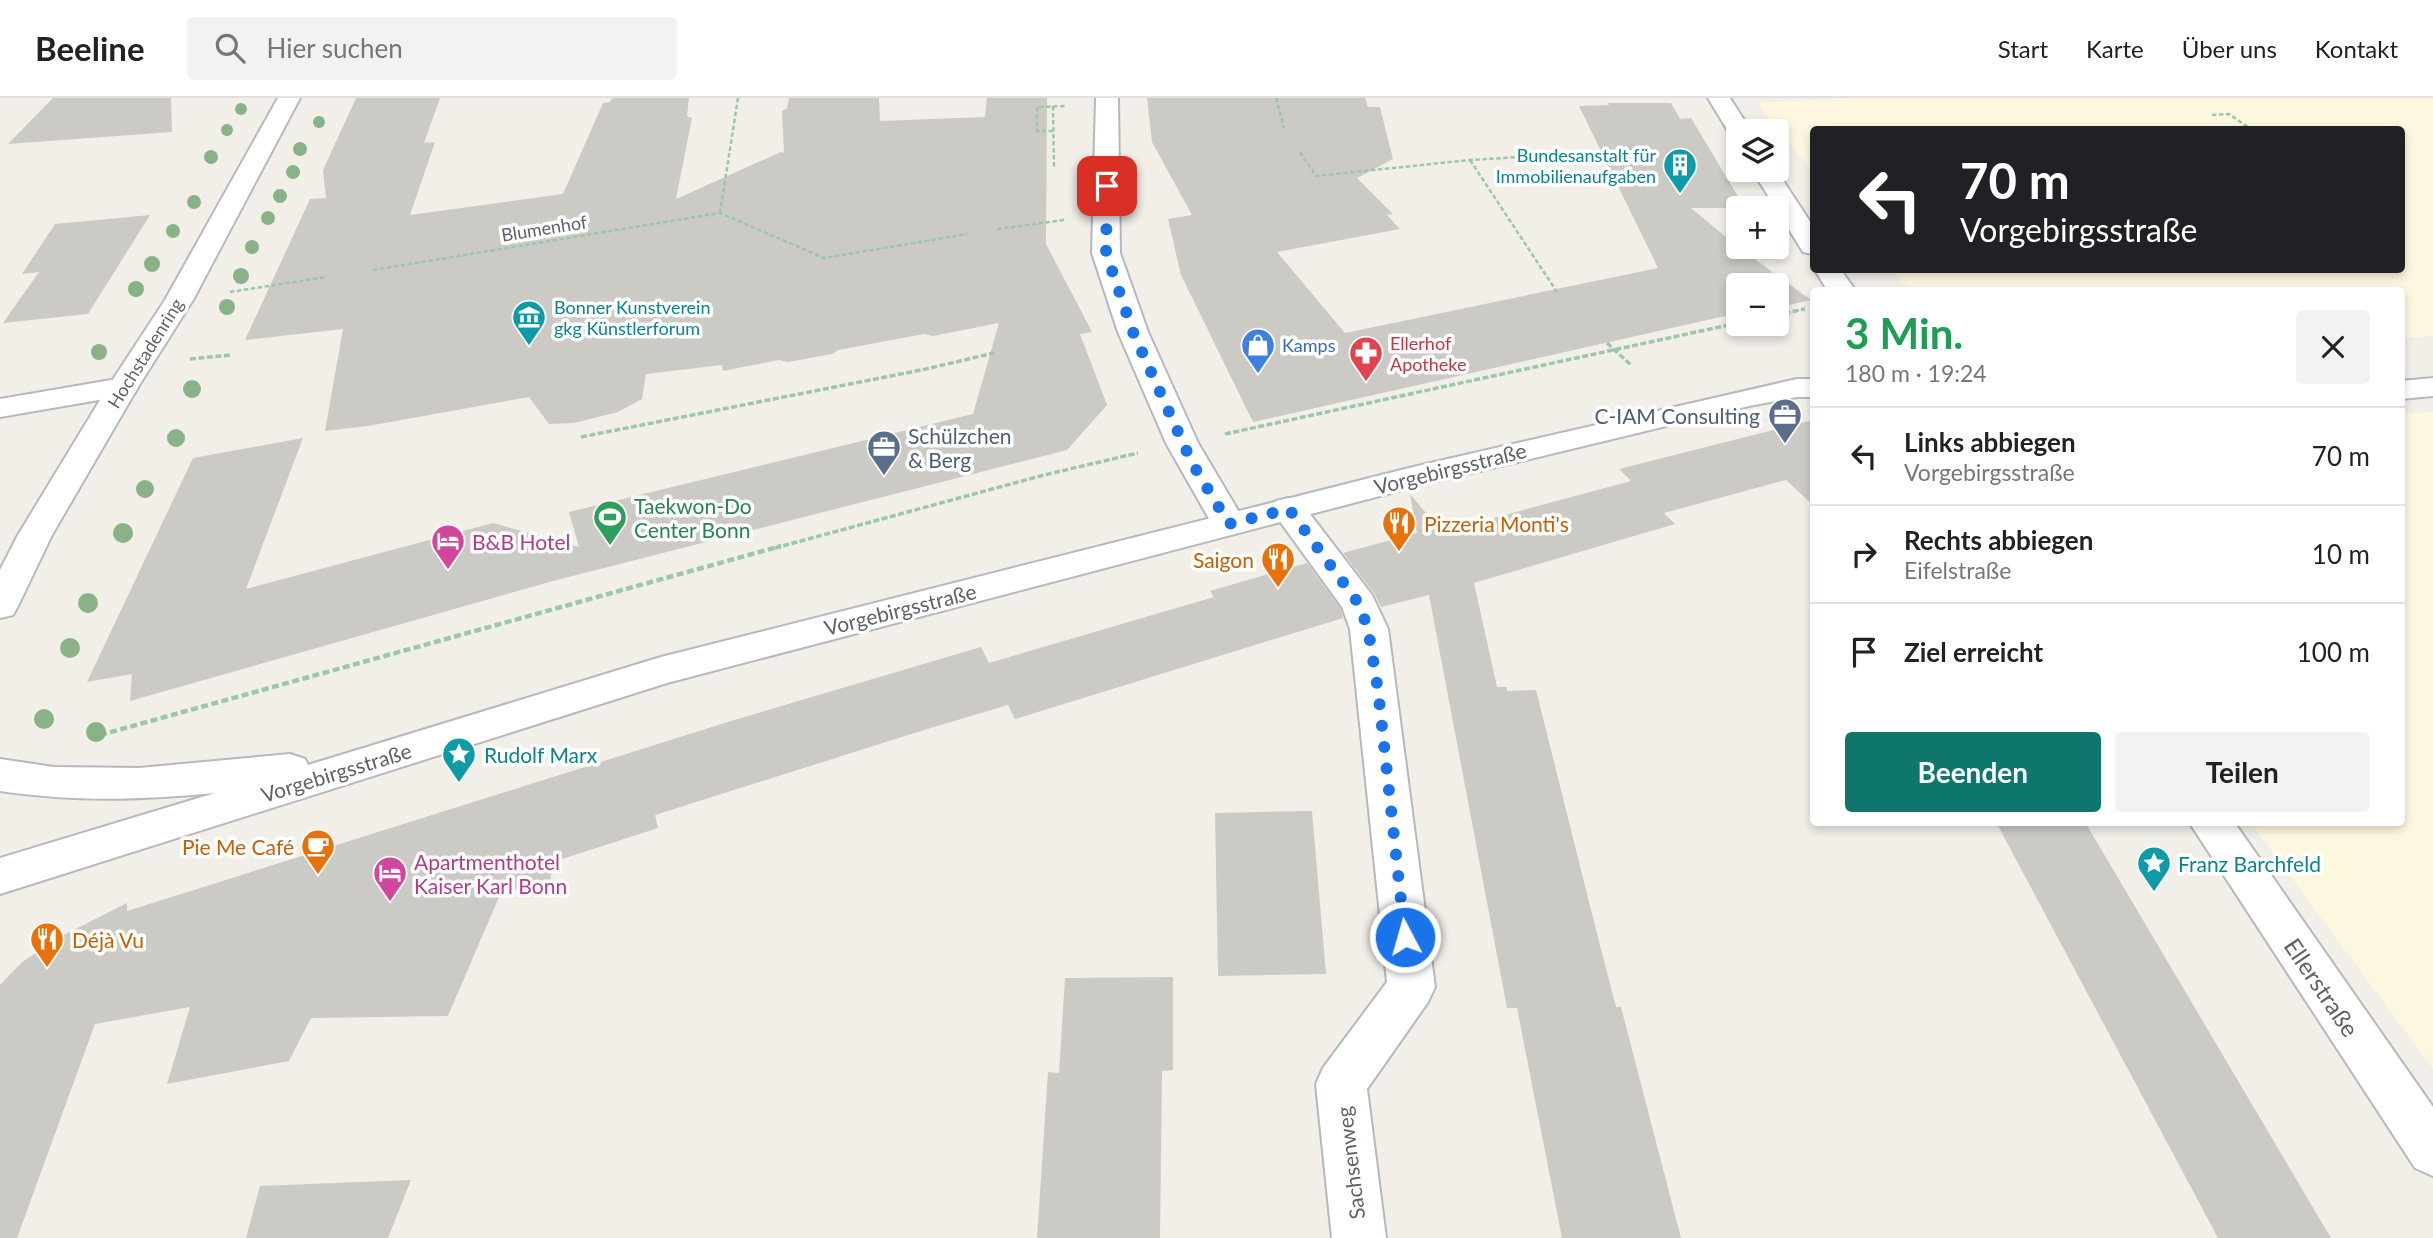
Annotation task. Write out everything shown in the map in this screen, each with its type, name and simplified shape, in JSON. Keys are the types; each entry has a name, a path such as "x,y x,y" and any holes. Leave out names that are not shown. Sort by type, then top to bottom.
{"street":[{"name":"Hochstadenring","path":"0,606 35,535 123,387 179,300 289,98"},
{"path":"1107,98 1106,253 1133,332 1182,443 1229,524"},
{"path":"1719,98 1732,119"},
{"path":"1772,182 1810,241"},
{"path":"0,408 123,387"},
{"path":"2405,390 2433,387"},
{"name":"Vorgebirgsstraße","path":"0,876 661,671 1289,509 1749,397 1810,388"},
{"name":"Sachsenweg","path":"1289,509 1359,604 1368,629 1378,690 1411,987 1341,1084 1359,1238"},
{"path":"0,775 54,783 139,784 362,764"},
{"name":"Ellerstraße","path":"2213,826 2433,1151"}],"path":[{"path":"738,98 720,213 824,258 967,234"},
{"path":"1276,98 1284,128"},
{"path":"1046,106 1037,107 1037,131 1053,131"},
{"path":"1054,106 1054,168"},
{"path":"2212,115 2229,114 2246,126"},
{"path":"1300,152 1316,176 1470,160 1635,150"},
{"path":"1470,160 1559,295"},
{"name":"Blumenhof","path":"373,270 720,213"},
{"path":"997,229 1049,220 1107,219"},
{"path":"179,300 326,277"},
{"path":"1789,312 1810,308"},
{"path":"96,736 1044,475 1726,326"},
{"path":"1607,343 1632,366"},
{"path":"581,437 926,369 994,352"}],"shaded area":[{"path":"1851,98 2433,98 2433,336 2405,338 2405,287 1907,287 1895,273 2405,273 2405,126 1810,126 1810,168 1789,142 1789,119 1770,119 1757,103"},
{"path":"2433,412 2433,1069 2253,826 2405,826 2405,414"}],"building":[{"path":"53,98 171,98 172,132 8,144"},
{"path":"356,98 440,98 424,143 435,142 410,215 563,194 603,103 610,102 612,98 689,98 687,116 692,118 676,199 784,153 782,111 787,108 789,98 879,98 880,121 985,117 987,98 1047,98 1046,244 1092,332 1080,334 1107,405 1067,450 553,581 130,701 132,674 87,682 193,458 303,438 246,589 493,523 579,547 569,512 973,414 999,323 933,336 924,334 788,362 779,360 723,371 722,365 646,374 642,399 618,412 574,423 549,424 529,397 368,426 325,431 343,329 245,340 310,199 326,198 323,170"},
{"path":"1147,98 1365,98 1368,107 1380,107 1393,159 1357,178 1393,214 1387,215 1400,229 1277,252 1345,333 1658,268 1579,106 1671,103 1680,119 1691,118 1726,176 1726,182 1729,182 1738,196 1726,196 1726,208 1691,208 1726,237 1726,259 1755,259 1774,273 1726,273 1726,317 1253,422 1181,275 1168,219 1192,215 1152,142"},
{"path":"150,215 88,314 3,323 39,272 22,274 55,224"},
{"path":"1789,284 1810,299 1789,305"},
{"path":"1810,421 1810,502 1786,480 1664,513 1675,524 1474,583 1497,687 1507,687 1507,691 1536,690 1616,1007 1621,1007 1681,1238 1562,1238 1517,1008 1507,1008 1429,595 1381,607 1374,593 1343,553 1417,533 1410,494 1442,532 1631,481 1619,469"},
{"path":"1307,563 1340,608 1343,618 1015,719 1008,705 924,730 655,815 658,828 553,862 549,889 502,890 448,1016 311,1018 289,1061 167,1084 190,1007 95,1024 17,1238 0,1238 0,985 21,963 56,939 127,903 127,911 731,721 981,647 989,663 1214,597 1210,591"},
{"path":"1312,811 1326,974 1218,976 1215,813"},
{"path":"1998,826 2087,826 2331,1238 2218,1238"},
{"path":"1173,977 1173,1070 1162,1071 1160,1238 1037,1238 1048,1072 1059,1073 1065,978"},
{"path":"411,1180 388,1238 246,1238 260,1186"}],"place":[{"name":"Bundesanstalt für Immobilienaufgaben","path":"1680,195"},
{"name":"Bonner Kunstverein gkg Künstlerforum","path":"529,347"},
{"name":"Kamps","path":"1258,375"},
{"name":"Ellerhof Apotheke","path":"1366,383"},
{"name":"C-IAM Consulting","path":"1785,445"},
{"name":"Schülzchen & Berg","path":"884,477"},
{"name":"Taekwon-Do Center Bonn","path":"610,547"},
{"name":"Pizzeria Monti's","path":"1399,553"},
{"name":"B&B Hotel","path":"448,571"},
{"name":"Saigon","path":"1278,589"},
{"name":"Rudolf Marx","path":"459,784"},
{"name":"Pie Me Café","path":"318,876"},
{"name":"Franz Barchfeld","path":"2154,893"},
{"name":"Apartmenthotel Kaiser Karl Bonn","path":"390,903"},
{"name":"Déjà Vu","path":"47,969"}],"route":[{"path":"1107,186 1106,253 1133,332 1192,463 1229,524 1289,509 1359,604 1368,629 1378,690 1405,937"}]}
